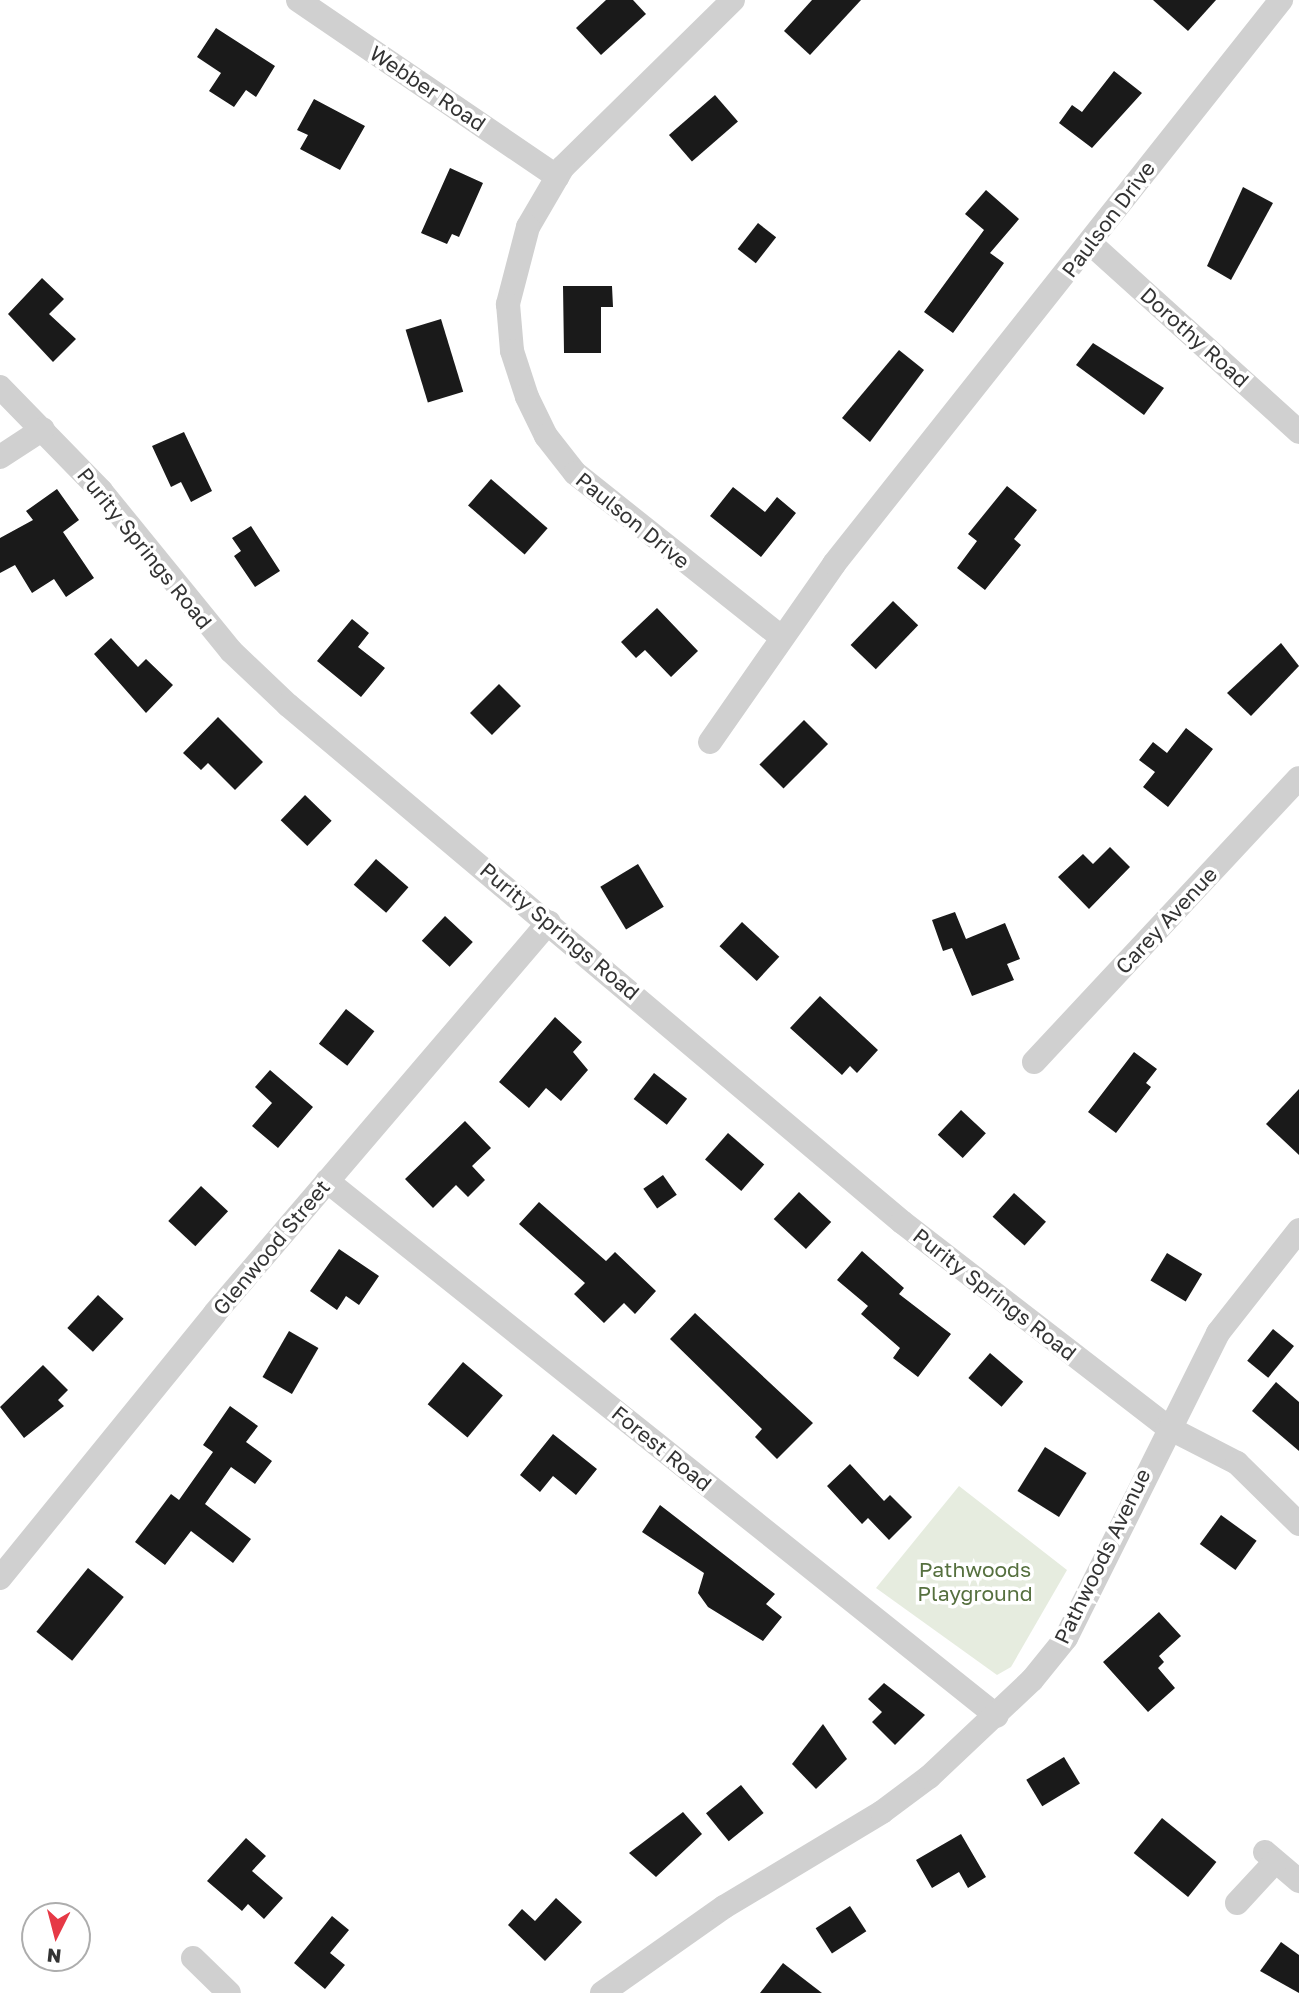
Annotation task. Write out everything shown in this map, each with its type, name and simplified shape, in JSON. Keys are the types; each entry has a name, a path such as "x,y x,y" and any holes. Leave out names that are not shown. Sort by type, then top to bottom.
{"street":[{"name":"Webber Road","path":"299,0 557,177"},
{"name":"Paulson Drive","path":"733,0 557,177 518,251 508,304 512,351 546,436 606,500 780,636"},
{"name":"Paulson Drive","path":"710,742 780,636 1281,0"},
{"name":"Dorothy Road","path":"1090,243 1299,432"},
{"name":"Purity Springs Road","path":"0,387 43,429 231,651 902,1222 1167,1427 1237,1463 1299,1524"},
{"path":"0,457 43,429"},
{"name":"Carey Avenue","path":"1034,1062 1296,789"},
{"name":"Glenwood Street","path":"0,1578 327,1181 549,922"},
{"name":"Forest Road","path":"327,1181 997,1716"},
{"name":"Pathwoods Avenue","path":"602,1993 724,1907 882,1812 997,1716 1066,1638 1167,1427 1217,1332 1299,1230"},
{"path":"1237,1903 1269,1856 1299,1881"},
{"path":"193,1958 229,1993"}],"green space":[{"name":"Pathwoods Playground","path":"959,1486 1067,1570 1011,1667 997,1675 876,1588"}],"building":[{"path":"606,0 633,0 646,14 601,55 576,28"},
{"path":"812,0 861,0 810,55 784,31"},
{"path":"1153,0 1216,0 1188,31"},
{"path":"216,28 275,66 256,97 246,90 234,107 209,91 221,73 197,57"},
{"path":"1114,71 1142,93 1092,148 1059,123 1072,105 1082,112"},
{"path":"715,95 738,121 692,161 669,135"},
{"path":"314,99 365,126 340,170 300,149 308,135 297,130"},
{"path":"450,168 483,183 459,237 452,234 447,244 421,233"},
{"path":"1243,187 1273,203 1231,280 1207,266"},
{"path":"986,190 1019,219 990,253 1004,263 953,333 924,312 984,230 965,214"},
{"path":"758,223 776,237 756,263 738,249"},
{"path":"42,278 64,299 49,314 76,339 53,362 8,314"},
{"path":"563,286 612,286 613,307 601,307 601,353 564,353"},
{"path":"441,319 463,392 428,402 406,330"},
{"path":"1093,343 1164,388 1144,415 1076,365"},
{"path":"899,350 924,370 870,442 842,418"},
{"path":"184,432 212,491 191,502 181,482 171,487 152,446"},
{"path":"491,479 548,528 525,555 468,505"},
{"path":"1007,486 1037,510 1014,539 1021,545 985,590 957,568 977,541 968,534"},
{"path":"733,487 765,512 777,497 796,513 761,557 710,516"},
{"path":"57,489 79,520 63,532 94,578 66,597 54,579 32,593 15,565 0,573 0,538 33,520 26,511"},
{"path":"251,526 280,571 255,587 234,556 241,551 232,538"},
{"path":"893,601 918,625 876,669 851,645"},
{"path":"657,608 698,651 671,677 645,650 636,658 621,642"},
{"path":"352,619 369,633 358,647 385,668 361,697 317,661"},
{"path":"111,638 138,667 146,659 173,685 146,713 94,654"},
{"path":"1281,643 1299,666 1251,716 1227,693"},
{"path":"499,684 521,706 492,735 470,713"},
{"path":"218,717 263,762 235,790 208,763 201,770 183,753"},
{"path":"804,720 828,744 783,789 759,765"},
{"path":"1186,728 1213,749 1168,807 1143,787 1155,772 1139,760 1153,742 1167,753"},
{"path":"305,795 332,821 307,846 281,820"},
{"path":"1110,847 1130,867 1089,909 1058,877 1083,854 1093,864"},
{"path":"376,859 408,887 386,913 354,885"},
{"path":"638,864 664,907 626,930 600,887"},
{"path":"955,912 966,939 1005,923 1020,959 1007,964 1014,980 972,996 952,948 943,951 932,920"},
{"path":"445,916 473,942 450,967 422,941"},
{"path":"742,922 779,957 757,981 719,946"},
{"path":"820,996 878,1050 857,1073 850,1066 842,1075 790,1028"},
{"path":"346,1009 374,1031 347,1066 319,1044"},
{"path":"555,1017 582,1042 573,1052 588,1070 561,1101 546,1088 529,1108 499,1082"},
{"path":"1134,1052 1157,1069 1146,1083 1151,1087 1116,1133 1088,1112"},
{"path":"270,1070 313,1107 278,1148 252,1126 272,1103 255,1087"},
{"path":"654,1073 687,1099 667,1125 634,1099"},
{"path":"1299,1089 1299,1155 1266,1124"},
{"path":"961,1110 986,1133 963,1158 938,1135"},
{"path":"465,1121 491,1148 472,1166 485,1180 468,1197 456,1185 433,1208 405,1179"},
{"path":"728,1133 764,1164 741,1191 705,1159"},
{"path":"663,1175 677,1195 657,1208 643,1189"},
{"path":"201,1186 228,1211 195,1246 168,1221"},
{"path":"799,1192 831,1222 806,1249 774,1219"},
{"path":"1014,1193 1046,1222 1025,1246 993,1217"},
{"path":"539,1202 606,1261 615,1252 656,1291 635,1314 624,1303 604,1323 574,1294 585,1283 519,1224"},
{"path":"339,1249 379,1276 359,1305 346,1296 337,1310 310,1291"},
{"path":"862,1251 904,1288 899,1294 951,1334 918,1377 893,1358 900,1348 861,1314 868,1306 837,1280"},
{"path":"1167,1253 1202,1274 1186,1302 1151,1280"},
{"path":"98,1295 124,1319 93,1352 67,1328"},
{"path":"695,1313 813,1423 777,1459 755,1437 762,1429 670,1339"},
{"path":"1273,1329 1294,1346 1268,1378 1247,1361"},
{"path":"289,1331 318,1348 292,1394 262,1377"},
{"path":"990,1353 1023,1382 1002,1407 968,1378"},
{"path":"463,1362 503,1395 467,1438 428,1404"},
{"path":"43,1365 68,1390 58,1400 64,1406 24,1438 0,1407"},
{"path":"1276,1382 1299,1402 1299,1451 1252,1411"},
{"path":"230,1406 258,1426 246,1442 272,1461 255,1484 231,1467 205,1504 251,1539 233,1563 191,1531 165,1565 135,1542 171,1494 179,1500 213,1452 203,1445"},
{"path":"553,1434 597,1469 576,1495 553,1476 540,1492 520,1475"},
{"path":"1045,1447 1087,1473 1059,1517 1017,1491"},
{"path":"850,1464 884,1501 890,1495 912,1517 889,1540 868,1518 862,1524 827,1486"},
{"path":"660,1505 775,1594 766,1604 782,1617 763,1641 708,1607 698,1593 704,1573 642,1532"},
{"path":"1221,1515 1257,1541 1235,1570 1200,1544"},
{"path":"88,1568 124,1597 72,1661 36,1632"},
{"path":"1159,1612 1181,1636 1159,1656 1164,1662 1158,1668 1175,1688 1148,1712 1103,1662"},
{"path":"884,1683 925,1715 895,1745 872,1722 882,1712 868,1699"},
{"path":"823,1724 847,1759 816,1789 792,1764"},
{"path":"1064,1757 1080,1784 1042,1806 1026,1780"},
{"path":"741,1785 764,1813 729,1841 706,1813"},
{"path":"683,1812 702,1834 656,1877 629,1853"},
{"path":"1162,1818 1216,1862 1188,1897 1134,1853"},
{"path":"961,1834 986,1877 968,1888 959,1872 932,1888 916,1860"},
{"path":"246,1838 266,1856 252,1871 283,1898 264,1919 248,1904 242,1911 207,1881"},
{"path":"556,1898 582,1922 545,1961 508,1925 522,1909 535,1921"},
{"path":"850,1906 866,1931 832,1953 816,1928"},
{"path":"332,1916 349,1930 330,1953 345,1965 325,1989 294,1963"},
{"path":"1281,1942 1299,1955 1299,1993 1260,1971"},
{"path":"783,1963 822,1993 760,1993"}]}
